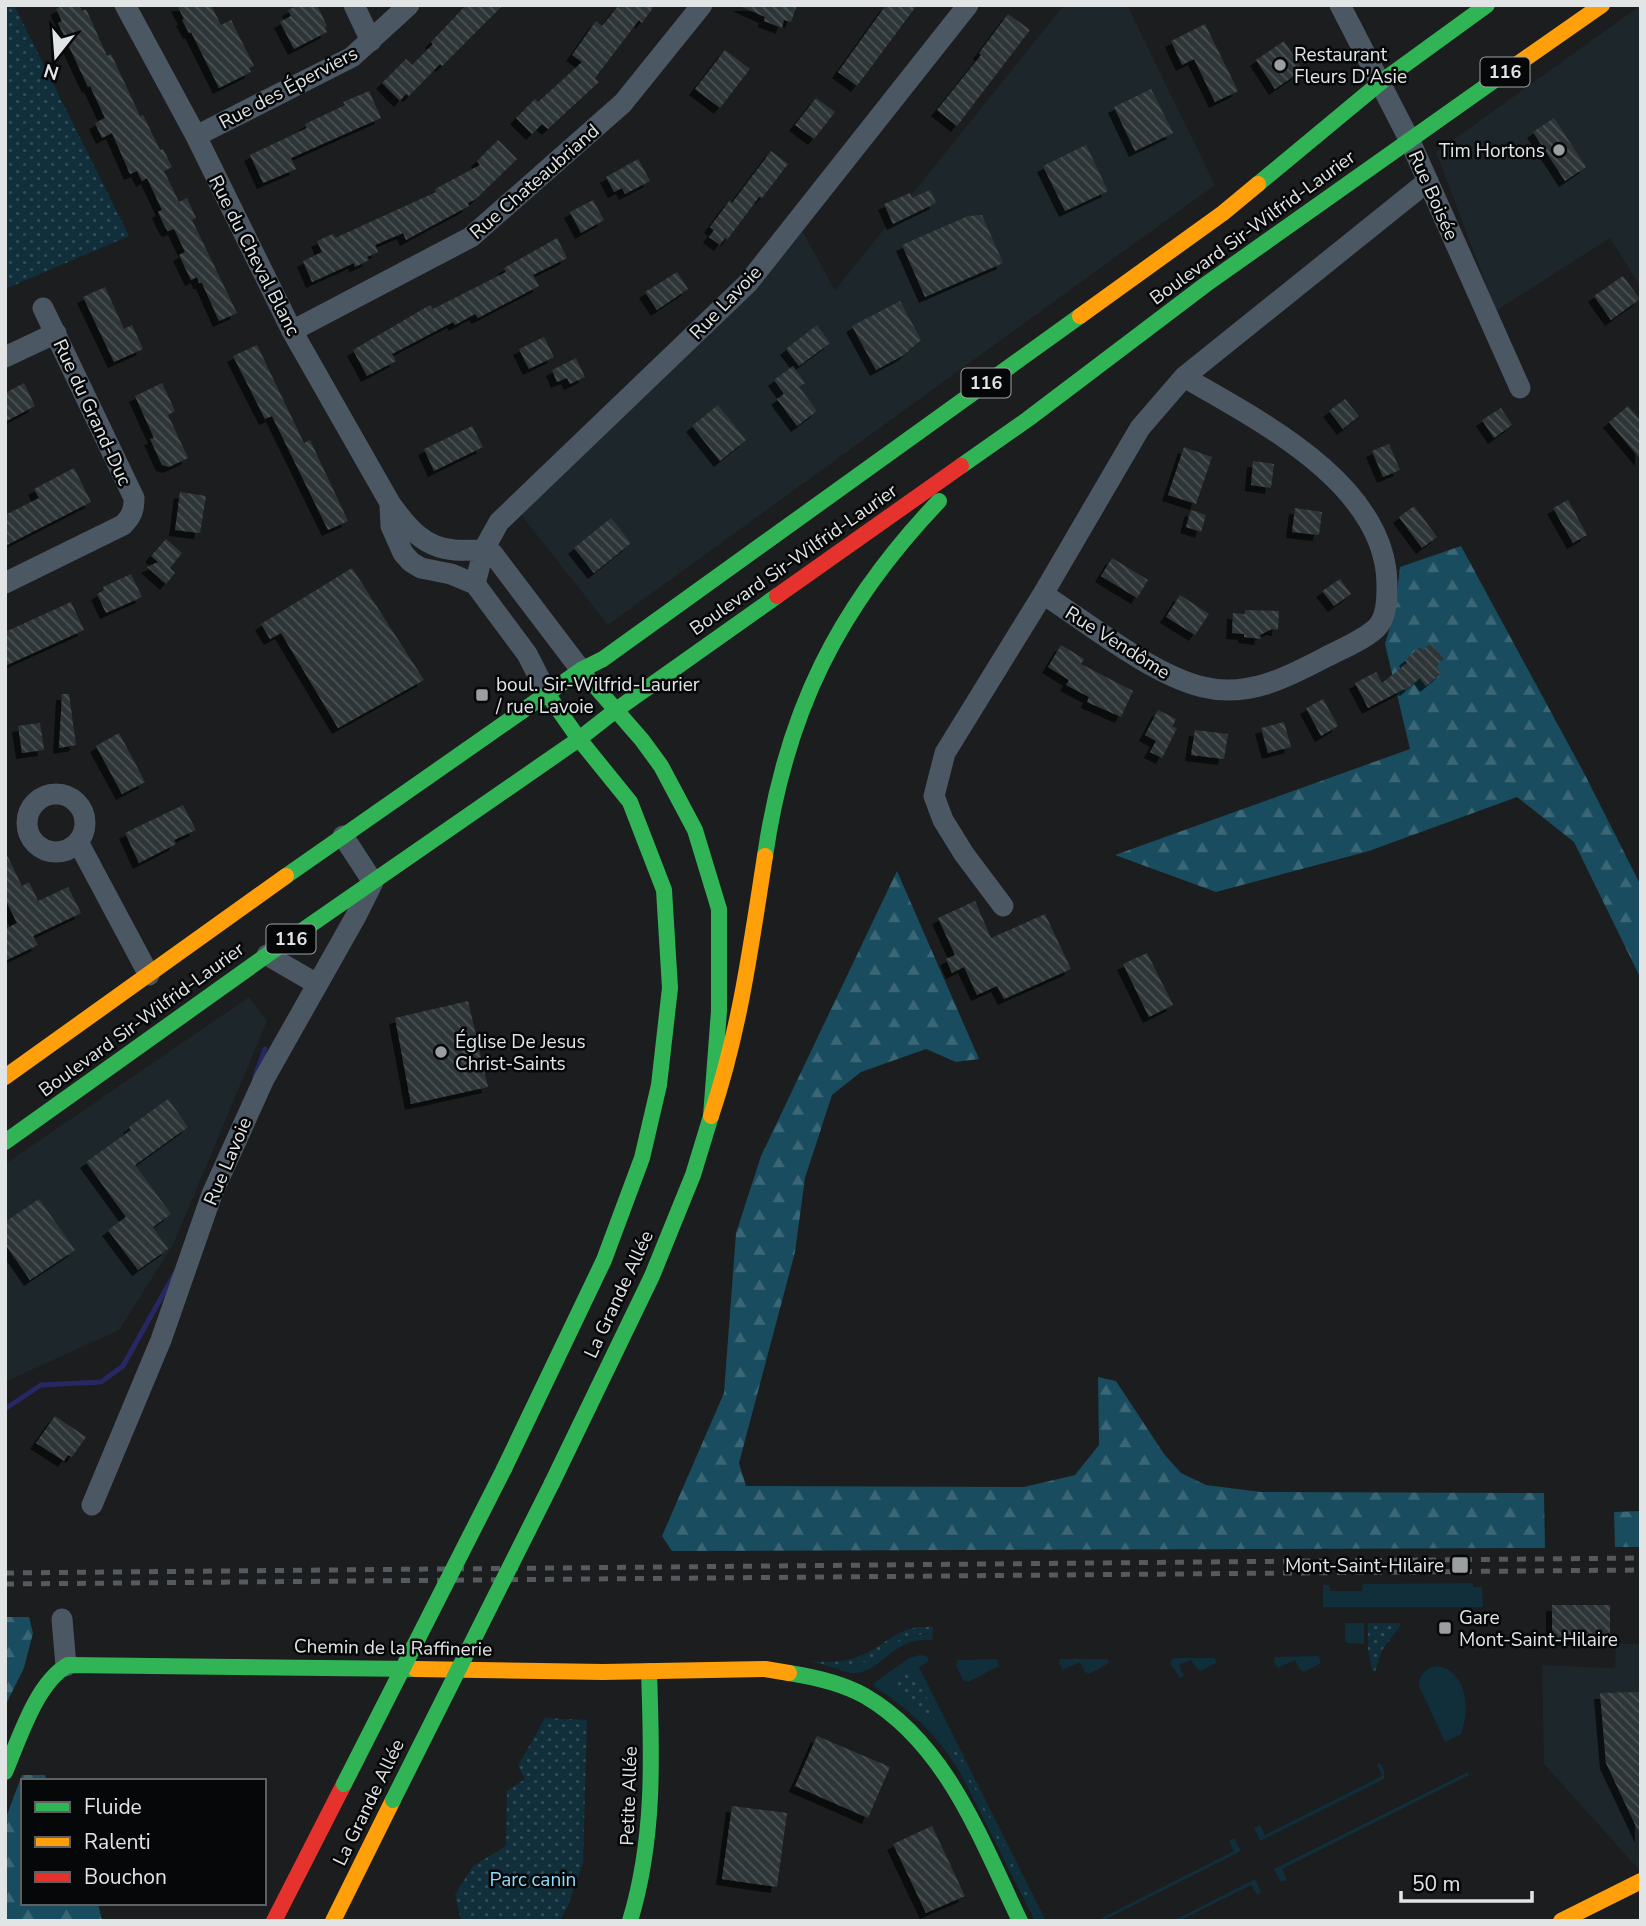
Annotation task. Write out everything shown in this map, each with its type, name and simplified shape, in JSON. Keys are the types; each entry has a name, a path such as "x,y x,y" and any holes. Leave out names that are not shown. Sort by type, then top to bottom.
{"main road":[{"name":"Boulevard Sir-Wilfrid-Laurier","path":"5,1077 343,836 581,670 603,659 1223,212 1381,82 1487,5"},
{"name":"Boulevard Sir-Wilfrid-Laurier","path":"5,1142 267,955 579,739 1027,419 1205,285 1601,6"},
{"path":"711,1116 726,1079 733,1050 745,996 771,825 785,758 803,703 832,643 871,580 910,530 1027,419"},
{"name":"La Grande Allée","path":"333,1921 552,1483 652,1276 693,1175 711,1116 719,1011 719,909 695,830 661,766 581,670"},
{"name":"La Grande Allée","path":"274,1921 504,1469 604,1260 642,1158 659,1084 670,988 664,890 630,802 579,739 548,695"},
{"name":"Chemin de la Raffinerie","path":"66,1666 88,1664 649,1671 777,1670 814,1676 841,1684 879,1704 902,1721 930,1751 949,1779 1020,1921"},
{"path":"5,1772 39,1696 52,1678 66,1666"},
{"name":"Petite Allée","path":"630,1921 646,1867 653,1785 649,1671"},
{"path":"1561,1921 1636,1888"}],"street":[{"name":"Rue du Cheval Blanc","path":"125,5 196,136 292,331 390,503 406,526 436,547 484,550"},
{"path":"354,5 371,41"},
{"name":"Rue des Éperviers","path":"196,136 352,57 409,5"},
{"name":"Rue Chateaubriand","path":"292,331 471,237 623,103 702,5"},
{"name":"Rue Lavoie","path":"475,584 484,550 499,522 748,283 968,5"},
{"name":"Rue Boisée","path":"1340,5 1409,139 1520,388"},
{"path":"1003,906 964,854 943,820 934,796 946,753 1140,428 1184,377 1428,181"},
{"name":"Rue du Grand-Duc","path":"5,583 123,524 131,517 134,509 134,498 43,308"},
{"path":"5,357 56,333"},
{"name":"Rue Vendôme","path":"1043,594 1171,676 1204,688 1238,692 1265,685 1300,670 1344,648 1378,625 1384,613 1387,568 1364,513 1328,471 1269,426 1184,377"},
{"name":"Rue du Cheval Blanc","path":"390,503 391,526 396,540 411,562 421,568 451,574 475,584"},
{"path":"484,550 502,563 581,670"},
{"path":"475,584 527,654 548,695"},
{"path":"343,836 373,882"},
{"path":"78,842 149,975"},
{"name":"Rue Lavoie","path":"92,1505 161,1340 212,1194 264,1079 373,882"},
{"path":"267,955 317,984"},
{"path":"62,1619 66,1666"}],"shaded area":[{"path":"1064,5 1127,5 1215,185 608,625 514,506 796,220 835,290"},
{"path":"1641,5 1641,288 1610,238 1496,311 1436,152"},
{"path":"249,997 267,1021 173,1245 119,1330 5,1382 5,1164"},
{"path":"1616,1644 1641,1644 1641,1872 1544,1764 1542,1665 1615,1668"}],"green space":[{"path":"5,5 14,5 129,236 5,289"},
{"path":"1461,546 1584,773 1641,886 1641,979 1574,842 1517,797 1369,851 1216,892 1115,855 1410,749 1385,644 1395,611 1400,567"},
{"path":"897,871 979,1059 956,1062 926,1049 861,1072 832,1095 805,1178 795,1252 739,1463 746,1486 1024,1487 1075,1475 1099,1445 1098,1377 1116,1381 1164,1454 1181,1473 1206,1485 1261,1492 1544,1493 1545,1548 672,1551 662,1536 724,1393 736,1233 761,1156"},
{"path":"1641,1511 1641,1547 1615,1547 1614,1512"},
{"path":"1473,1583 1473,1587 1482,1587 1483,1607 1323,1607 1323,1585 1329,1585 1330,1591 1362,1591 1363,1584"},
{"path":"5,1617 29,1617 33,1633 24,1668 5,1706"},
{"path":"1345,1623 1364,1623 1364,1644 1347,1643"},
{"path":"1368,1623 1401,1625 1382,1650 1375,1672 1372,1670 1368,1648"},
{"path":"918,1627 929,1627 930,1633 906,1637 876,1657 855,1666 835,1668 810,1661 835,1662 851,1659 867,1653 900,1633"},
{"path":"929,1627 933,1627 932,1640 907,1643 865,1671 856,1673 835,1668 855,1666 876,1657 906,1637 928,1634"},
{"path":"927,1656 929,1661 919,1667 1046,1921 1035,1921 962,1776 944,1749 912,1715 874,1686 874,1683 909,1658"},
{"path":"1319,1656 1321,1663 1304,1672 1295,1660 1278,1668 1274,1662 1275,1657"},
{"path":"1173,1658 1215,1658 1216,1663 1201,1671 1191,1660 1179,1665 1184,1676 1180,1678 1170,1663"},
{"path":"997,1659 999,1666 968,1682 963,1680 956,1665 958,1660"},
{"path":"1060,1659 1108,1659 1109,1663 1089,1674 1080,1662 1063,1670"},
{"path":"1437,1666 1447,1669 1455,1676 1461,1684 1466,1704 1461,1734 1445,1742 1419,1686 1424,1672"},
{"path":"898,1671 906,1673 918,1683 928,1700 934,1724 916,1702 896,1687 895,1678"},
{"name":"Parc canin","path":"545,1718 587,1720 583,1863 567,1908 560,1921 461,1921 455,1895 473,1866 506,1846 507,1791 525,1779 518,1766"},
{"path":"945,1734 958,1751 1041,1921 1038,1921"},
{"path":"1380,1763 1384,1779 1260,1841 1254,1828 1260,1825 1265,1835 1382,1776 1377,1764"},
{"path":"1468,1772 1469,1775 1282,1869 1287,1880 1281,1882 1274,1869"},
{"path":"22,1775 45,1775 46,1779 21,1779 21,1905 98,1905 102,1921 5,1921 5,1820"},
{"path":"1234,1838 1241,1851 1102,1921 1096,1921 1234,1851 1229,1841"},
{"path":"1255,1879 1261,1892 1257,1895 1251,1885 1179,1921 1173,1921"}],"building":[{"path":"64,5 79,5 82,11 86,9 107,56 111,54 140,116 143,115 160,150 163,149 172,167 164,171 179,202 187,198 196,218 192,220 237,313 219,321 202,283 199,283 197,277 191,280 179,255 185,252 174,229 168,231 165,227 158,212 162,210 147,178 142,181 137,171 130,174 112,133 102,138 95,123 105,118 58,23 62,21 56,9"},
{"path":"177,5 211,5 221,25 231,20 254,66 249,68 251,72 219,88 191,32 189,33 182,20 184,19"},
{"path":"298,5 317,5 327,32 294,49 280,22 291,16 288,10"},
{"path":"466,5 503,5 442,66 440,64 409,96 406,94 400,101 382,83 406,59 412,65"},
{"path":"619,5 655,5 642,23 639,20 595,78 599,82 548,129 542,124 532,134 516,118 535,99 538,102 582,62 572,55 596,21 602,26"},
{"path":"738,5 797,5 791,22 784,20 782,28 764,21 765,17"},
{"path":"886,5 917,5 857,86 838,72"},
{"path":"1008,14 1030,30 957,126 937,110 981,55 979,53"},
{"path":"1205,24 1238,91 1215,102 1194,59 1182,65 1171,41"},
{"name":"Restaurant Fleurs D'Asie","path":"1284,41 1303,70 1275,89 1256,60"},
{"path":"725,50 750,69 720,108 695,89"},
{"path":"1151,89 1173,133 1135,151 1114,107"},
{"path":"369,91 381,118 291,158 296,169 263,183 250,155 307,128 305,124 345,105 343,102"},
{"path":"816,98 835,112 814,139 795,125"},
{"name":"Tim Hortons","path":"1554,118 1586,167 1565,181 1533,132"},
{"path":"498,140 517,159 476,199 468,203 469,206 406,240 403,233 375,245 378,252 367,257 369,260 355,267 354,263 312,282 303,261 322,252 317,241 333,234 335,238 436,192 435,189 480,165 477,161"},
{"path":"1086,145 1108,191 1065,211 1043,166"},
{"path":"771,151 788,164 727,240 725,238 720,245 709,237 714,230 710,227 730,200 732,203"},
{"path":"638,159 650,181 625,194 622,188 614,192 606,177"},
{"path":"930,190 936,203 893,224 884,204 910,193 912,198"},
{"path":"593,200 604,220 581,233 570,212"},
{"path":"982,215 1003,263 925,297 902,245 968,216"},
{"path":"557,238 567,258 533,275 539,286 478,318 475,314 455,325 453,322 392,354 396,361 367,376 353,350 430,305 433,309 506,272 504,268"},
{"path":"677,272 688,289 657,310 645,292"},
{"path":"1623,276 1640,299 1611,320 1594,296"},
{"path":"105,287 124,329 132,325 143,349 114,362 83,297"},
{"path":"900,301 921,340 904,355 876,370 852,326"},
{"path":"817,325 830,343 799,366 786,349"},
{"path":"544,337 554,357 529,369 519,349"},
{"path":"257,345 304,443 310,440 348,521 328,530 272,416 265,419 233,356"},
{"path":"576,358 585,377 570,384 567,378 557,382 552,370"},
{"path":"793,366 805,383 799,387 817,411 797,426 777,399 784,394 774,380"},
{"path":"24,383 35,406 5,422 5,393"},
{"path":"162,383 175,411 168,415 188,458 169,467 162,465 150,439 154,438 135,396"},
{"path":"1345,399 1359,416 1343,429 1329,411"},
{"path":"718,405 746,440 720,461 692,426"},
{"path":"1628,406 1641,421 1641,460 1609,422"},
{"path":"1501,408 1512,425 1494,438 1482,420"},
{"path":"472,426 483,447 434,471 424,449"},
{"path":"1389,444 1400,470 1383,477 1372,451"},
{"path":"1184,447 1212,457 1196,504 1168,495"},
{"path":"1253,461 1274,464 1271,488 1251,485"},
{"path":"74,468 91,502 5,546 5,515 39,498 34,489"},
{"path":"180,492 206,496 200,533 175,530"},
{"path":"1568,500 1587,535 1573,543 1553,508"},
{"path":"1414,506 1437,537 1422,548 1399,517"},
{"path":"1295,508 1322,512 1319,535 1292,532"},
{"path":"1191,510 1206,515 1201,532 1186,527"},
{"path":"611,518 631,543 594,573 574,548"},
{"path":"166,539 182,553 170,568 175,573 166,584 147,567 158,562 151,556"},
{"path":"1112,558 1148,580 1137,598 1101,576"},
{"path":"352,568 424,680 338,728 281,633 270,639 261,624"},
{"path":"131,574 142,597 106,613 97,594 104,590 103,587"},
{"path":"1340,579 1351,594 1334,606 1322,591"},
{"path":"1180,595 1209,614 1195,635 1166,617"},
{"path":"71,602 84,630 5,666 5,632"},
{"path":"1245,610 1279,611 1278,630 1272,629 1260,635 1261,639 1232,633 1233,613 1245,614"},
{"path":"1431,643 1444,659 1436,666 1442,673 1426,686 1420,678 1406,690 1368,708 1355,683 1376,672 1382,683 1407,663 1405,660 1420,647 1423,650"},
{"path":"1061,645 1084,659 1081,664 1133,691 1121,717 1087,702 1089,697 1066,685 1069,680 1048,667"},
{"path":"62,694 69,694 76,745 59,748"},
{"path":"1323,699 1338,726 1321,736 1306,708"},
{"path":"1158,710 1176,719 1172,727 1177,728 1162,758 1150,752 1156,741 1145,735"},
{"path":"1284,722 1291,747 1268,753 1261,728"},
{"path":"40,723 44,750 22,753 18,726"},
{"path":"1195,730 1228,734 1224,759 1191,755"},
{"path":"119,733 145,782 122,794 96,746"},
{"path":"183,805 196,830 174,840 176,844 139,863 125,833"},
{"path":"5,851 22,886 29,882 38,901 68,887 81,913 33,936 38,945 5,961 5,929 17,923 5,899"},
{"path":"975,901 991,938 1045,914 1071,969 1004,999 997,986 977,995 964,967 952,973 946,959 955,955 938,918"},
{"path":"1147,953 1173,1005 1149,1017 1123,964"},
{"name":"Église De Jesus Christ-Saints","path":"468,1001 488,1087 411,1104 395,1018"},
{"path":"168,1099 188,1127 135,1165 171,1214 153,1227 168,1249 138,1270 108,1230 126,1217 86,1162"},
{"path":"39,1199 75,1250 30,1280 5,1244 5,1222"},
{"path":"55,1416 86,1437 72,1457 68,1455 64,1461 36,1443"},
{"path":"1552,1605 1610,1605 1610,1639 1552,1640"},
{"path":"1641,1692 1641,1837 1606,1763 1600,1693"},
{"path":"817,1736 890,1767 868,1818 795,1786"},
{"path":"732,1806 787,1813 777,1887 722,1879"},
{"path":"932,1826 965,1896 926,1913 893,1844"}],"waterway":[{"path":"255,1076 265,1049"},
{"path":"5,1409 41,1385 101,1382 123,1366 175,1273"}],"railway":[{"path":"5,1573 1641,1558"},
{"path":"5,1584 1641,1570"}],"traffic: fast":[{"path":"1258,184 1381,82 1487,5"},
{"path":"961,466 1028,419 1205,285 1499,77"},
{"path":"286,876 581,670 603,659 1080,316"},
{"path":"765,856 774,804 787,755 822,664 872,581 939,501"},
{"path":"5,1142 267,955 579,739 777,596"},
{"path":"552,1483 652,1276 693,1175 711,1116 719,1011 719,909 695,830 661,766 581,670"},
{"path":"504,1469 604,1260 642,1158 659,1085 670,988 664,890 630,802 579,739 548,695"},
{"path":"344,1784 504,1469"},
{"path":"393,1800 552,1483"},
{"path":"5,1772 38,1698 57,1673 68,1665 415,1669"},
{"path":"630,1921 648,1828 651,1766 649,1671"},
{"path":"789,1673 828,1681 865,1696 894,1716 918,1740 959,1796 1020,1921"}],"traffic: slow":[{"path":"1499,77 1602,5"},
{"path":"1080,316 1223,213 1258,184"},
{"path":"711,1116 737,1019 765,856"},
{"path":"5,1077 286,876"},
{"path":"415,1669 603,1672 765,1669 789,1673"},
{"path":"333,1921 393,1800"},
{"path":"1561,1921 1641,1881"}],"traffic: jam":[{"path":"777,596 961,466"},
{"path":"274,1921 344,1784"}],"place":[{"name":"Restaurant Fleurs D'Asie","path":"1280,65"},
{"name":"Tim Hortons","path":"1559,150"},
{"name":"boul. Sir-Wilfrid-Laurier / rue Lavoie","path":"482,695"},
{"name":"Église De Jesus Christ-Saints","path":"441,1052"},
{"name":"Mont-Saint-Hilaire","path":"1460,1565"},
{"name":"Gare Mont-Saint-Hilaire","path":"1445,1628"}]}
